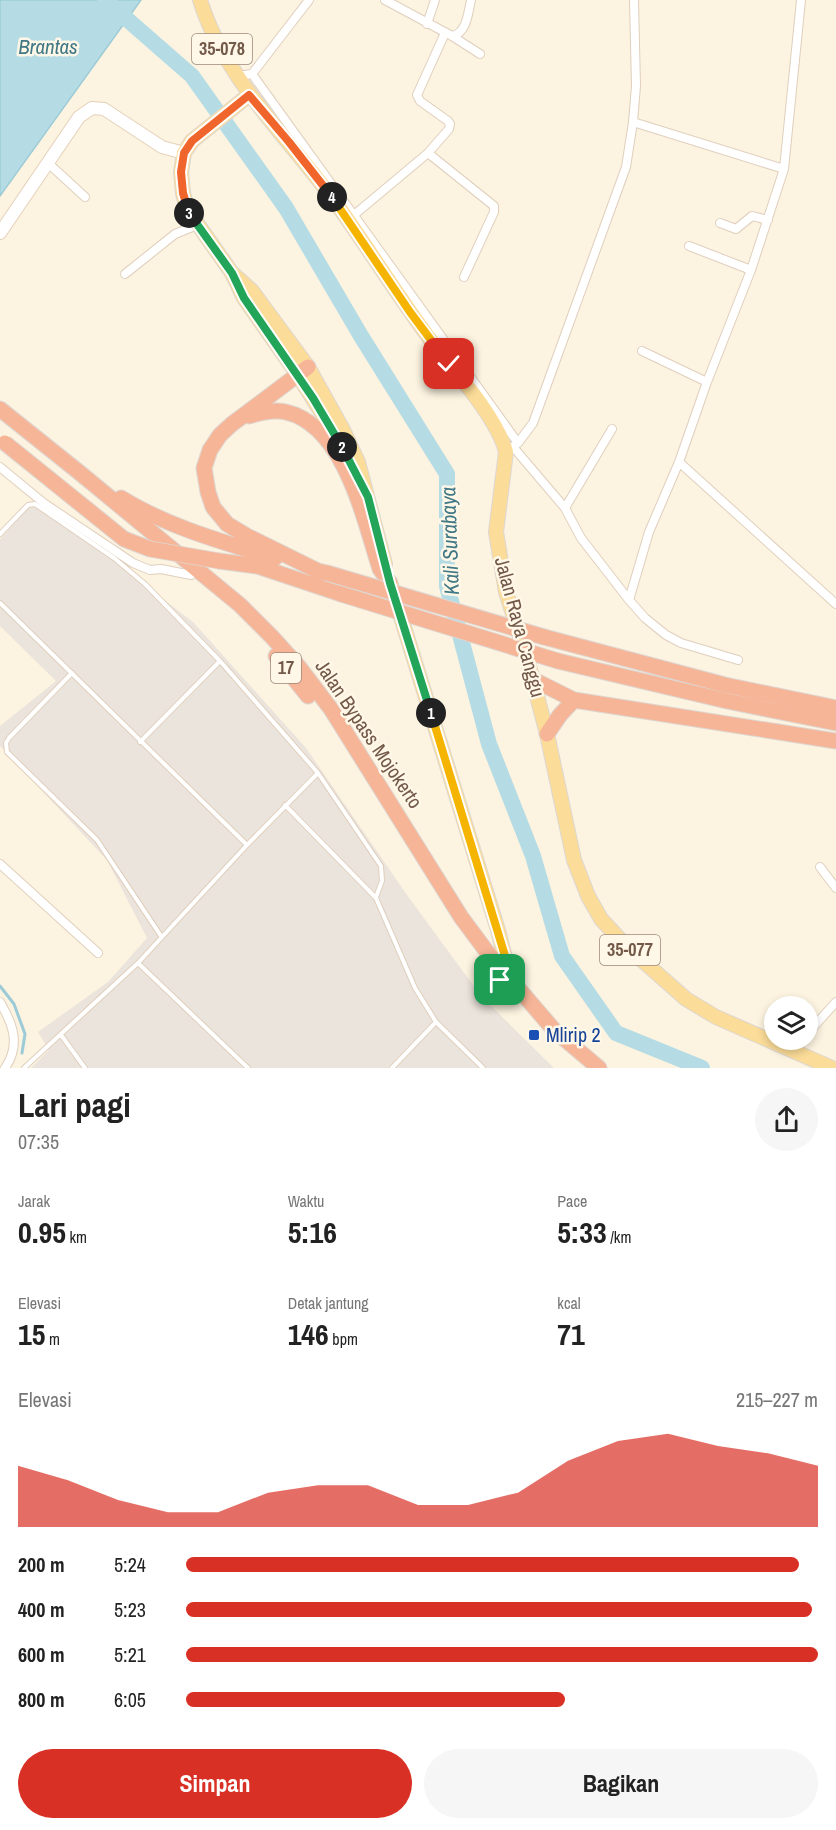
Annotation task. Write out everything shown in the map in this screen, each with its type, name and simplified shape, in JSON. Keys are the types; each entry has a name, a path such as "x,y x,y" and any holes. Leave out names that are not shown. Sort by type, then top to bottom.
{"highway":[{"path":"303,371 220,435 210,450 204,468 213,507 227,524 323,572"},
{"name":"Jalan Bypass Mojokerto","path":"0,409 240,604 299,667 331,709 461,917 502,977"},
{"path":"242,418 266,411 284,411 301,417 321,433 334,449 346,471 381,569 390,583"},
{"name":"Jalan Bypass Mojokerto","path":"0,421 127,521 248,625 312,700 454,921 502,977"},
{"path":"3,440 124,538 150,549 257,566 558,661 727,701 836,723"},
{"path":"80,472 130,503 174,524 216,539 544,637 726,685 836,708"},
{"path":"534,680 574,700 836,741"},
{"path":"547,734 574,700"},
{"name":"17","path":"502,977 552,1041 584,1068"},
{"name":"17","path":"502,977 554,1030 599,1068"}],"main road":[{"name":"35-078","path":"200,0 214,33 249,95"},
{"path":"502,977 507,963 498,930 390,583 358,462 344,430 252,291 232,273 187,209 181,172 184,153 192,141 249,95 289,142 334,201 410,312 489,416 503,439 513,448"},
{"name":"Jalan Raya Canggu","path":"513,448 496,532 506,592 534,680 574,860 588,896 601,919 626,946 687,999 716,1017 764,1033"},
{"name":"Jalan Raya Canggu","path":"805,1050 832,1068"}],"street":[{"path":"237,75 252,74 309,0"},
{"path":"385,0 480,54"},
{"path":"427,24 435,0"},
{"path":"448,35 457,36 464,28 471,0"},
{"path":"513,448 533,423 620,185 630,147 636,86 634,0"},
{"path":"629,600 649,532 679,462 707,382 751,270 784,169 801,0"},
{"path":"354,215 428,153 449,129 450,124 420,101 417,92 448,35"},
{"path":"252,74 354,215 513,448 565,508 581,538 629,600 645,618 666,635 681,643 738,660"},
{"path":"0,234 80,117 92,108 104,109 162,147 184,153"},
{"path":"633,122 784,169"},
{"path":"428,153 494,206 494,212 464,277"},
{"path":"48,163 85,197"},
{"path":"720,223 736,229 752,216 768,220"},
{"path":"125,274 167,239 197,225"},
{"path":"689,246 751,270"},
{"path":"642,351 707,382"},
{"path":"565,508 612,429"},
{"path":"679,462 836,604"},
{"path":"0,467 45,504 133,563 150,570 161,569 191,575"},
{"path":"0,864 98,952"},
{"path":"820,867 836,888"},
{"path":"0,1002 10,1019 14,1033 13,1055 5,1068"},
{"path":"818,1022 836,1002"}],"lane":[{"path":"0,534 28,505 35,504 129,569 220,661 318,772 381,866 382,881 376,898"},
{"path":"0,603 247,845"},
{"path":"140,741 220,661"},
{"path":"72,673 9,738 6,743 7,752 97,840 161,936"},
{"path":"24,1068 138,963 318,772"},
{"path":"285,805 376,898 415,988 436,1022 483,1068"},
{"path":"138,963 248,1068"},
{"path":"392,1068 436,1022"},
{"path":"61,1035 85,1068"},
{"path":"34,1060 37,1068"}],"shaded area":[{"path":"32,504 117,563 194,623 306,748 407,895 481,996 554,1068 31,1068 49,1050 38,1032 108,982 147,938 107,860 0,746 0,726 56,681 0,626 0,539"}],"water":[{"name":"Brantas","path":"0,0 141,0 0,196"}],"waterway":[{"name":"Kali Surabaya","path":"105,0 192,76 286,208 361,336 447,474 447,586 489,744 533,856 562,956 616,1033 702,1068"},
{"path":"0,986 14,1004 25,1034 22,1053"}],"place":[{"name":"Mlirip 2","path":"534,1035"}],"route":[{"path":"449,364 410,312 334,201 289,142 249,95 192,141 184,153 181,172 187,209 232,273 244,298 337,436 368,497 390,583 506,959 506,970 500,980"}]}
